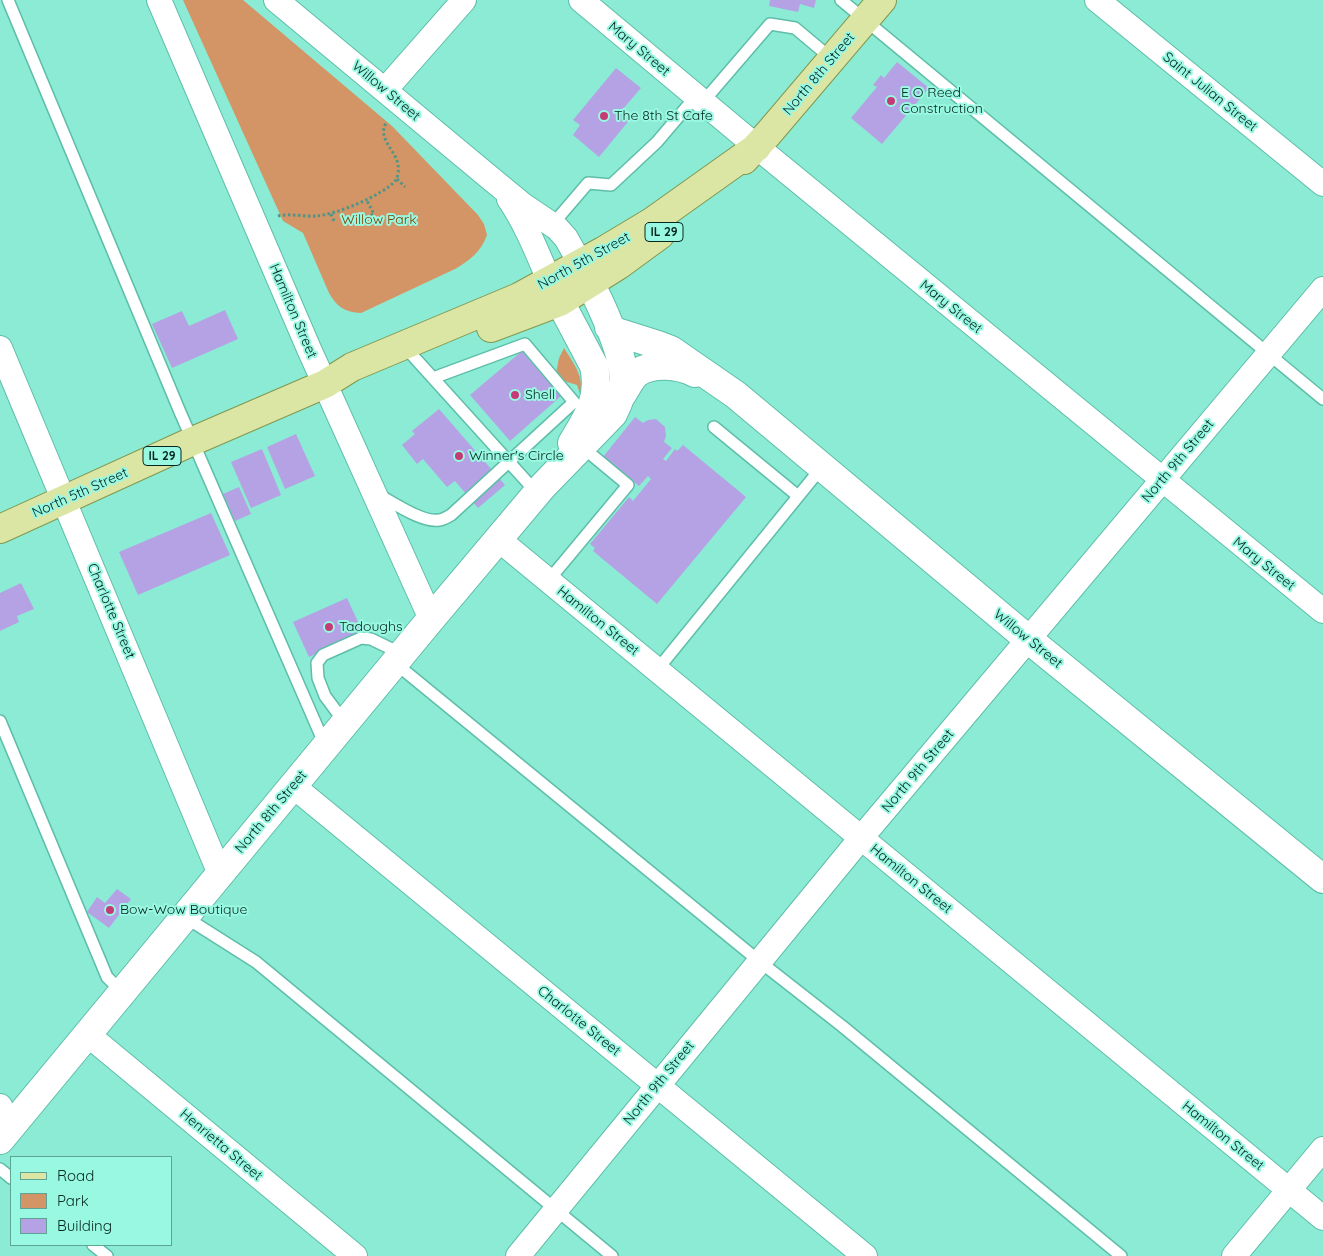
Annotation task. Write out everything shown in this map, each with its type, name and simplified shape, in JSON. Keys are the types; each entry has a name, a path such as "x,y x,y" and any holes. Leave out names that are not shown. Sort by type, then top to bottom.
{"main road":[{"name":"North 8th Street","path":"757,148 874,10"},
{"name":"North 5th Street","path":"0,529 325,384 352,367 501,331 519,296 554,291 585,273 627,260 686,214 757,148"}],"street":[{"name":"Hamilton Street","path":"159,0 325,384 431,619"},
{"name":"Willow Street","path":"276,0 523,205 552,225 566,238 585,273"},
{"path":"385,90 464,0"},
{"name":"Mary Street","path":"581,0 757,148 1323,612"},
{"name":"Saint Julian Street","path":"1097,0 1323,184"},
{"name":"Willow Street","path":"495,182 518,212 554,291"},
{"name":"North 8th Street","path":"3,1124 87,1034 578,444 612,414 621,396 624,383 621,358 585,273"},
{"name":"North 9th Street","path":"518,1256 861,838 1323,290"},
{"name":"North 8th Street","path":"554,291 594,366 597,384 591,409 578,444"},
{"name":"Willow Street","path":"609,327 622,334 670,350 736,396 1028,639 1323,879"},
{"name":"Charlotte Street","path":"0,348 220,874"},
{"name":"Willow Street","path":"621,396 637,374 657,366 668,366 692,371 736,396"},
{"name":"Hamilton Street","path":"498,539 1323,1218"},
{"name":"Charlotte Street","path":"292,786 865,1256"},
{"name":"Henrietta Street","path":"87,1034 355,1256"},
{"path":"1234,1256 1323,1149"}],"lane":[{"path":"8,0 325,747"},
{"path":"841,0 874,10 1268,354 1323,399"},
{"path":"552,225 588,183 611,186 657,142 770,24 796,28 832,59"},
{"path":"373,492 416,515 430,520 440,520 450,515 574,402 525,344 501,331 433,378"},
{"path":"410,352 509,463 540,490"},
{"path":"714,427 798,496"},
{"path":"548,581 628,485 578,444"},
{"path":"657,670 822,467"},
{"path":"345,722 325,696 318,678 317,664 323,655 361,638 371,639 398,658 760,961 858,1038 1121,1256"},
{"path":"0,721 107,977 122,992"},
{"path":"185,916 256,962 612,1256"},
{"path":"0,1169 10,1177"},
{"path":"94,1246 107,1256"}],"path":[{"path":"277,217 282,215 315,216 331,214 380,192 397,179 397,159 386,141 383,130 388,120"},
{"path":"397,179 405,187"},
{"path":"358,221 374,214 366,199"},
{"path":"331,214 334,221"}],"green space":[{"name":"Willow Park","path":"183,0 243,0 392,126 478,215 484,224 487,235 478,251 455,269 361,313 346,310 338,305 329,293 303,233 283,221"},
{"path":"564,348 579,375 581,381 580,394 577,385 564,381 556,373 559,358"}],"building":[{"path":"770,0 816,0 814,8 800,4 798,12 769,6"},
{"path":"897,62 929,88 882,144 851,118 877,87 873,85 881,75 884,78"},
{"path":"616,68 641,88 623,109 632,117 599,157 573,135 580,125 573,120"},
{"path":"225,310 238,339 172,368 152,324 182,311 189,326"},
{"path":"522,351 561,396 510,441 470,395"},
{"path":"439,409 505,485 478,508 455,481 447,487 423,459 417,464 402,445 415,434 412,431"},
{"path":"635,417 643,423 656,419 665,427 666,436 664,442 672,448 663,459 666,461 675,449 677,451 683,445 746,497 657,604 593,551 595,548 590,544 629,497 633,501 651,479 648,476 639,486 603,457"},
{"path":"296,434 315,476 285,489 267,447"},
{"path":"262,449 281,495 251,508 231,462"},
{"path":"239,487 251,514 235,521 223,494"},
{"path":"211,513 230,555 138,595 119,552"},
{"path":"21,583 34,609 17,616 19,622 0,631 0,593"},
{"path":"347,598 363,633 309,657 293,622"},
{"path":"117,889 131,899 109,928 87,912 97,897 105,903"}],"place":[{"name":"E O Reed Construction","path":"891,101"},
{"name":"The 8th St Cafe","path":"604,116"},
{"name":"Shell","path":"515,395"},
{"name":"Winner's Circle","path":"459,456"},
{"name":"Tadoughs","path":"329,627"},
{"name":"Bow-Wow Boutique","path":"110,910"}]}
